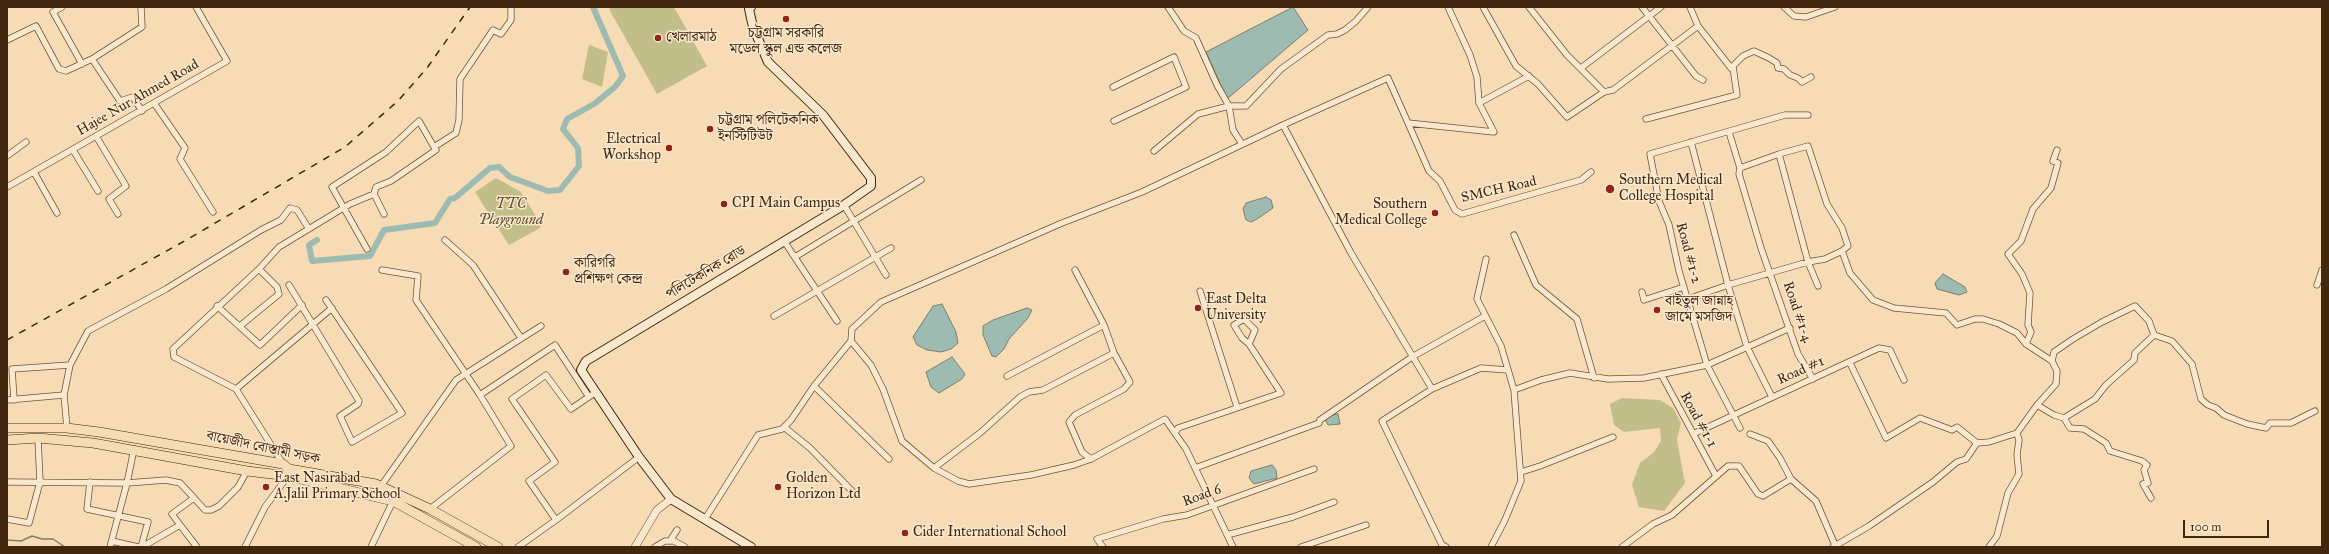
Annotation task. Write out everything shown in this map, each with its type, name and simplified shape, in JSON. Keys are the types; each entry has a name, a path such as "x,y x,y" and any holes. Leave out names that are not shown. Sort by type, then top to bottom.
{"main road":[{"name":"পলিটেকনিক রোড","path":"751,7 749,9 753,27 768,62 823,115 871,178 871,186 844,205 586,361 581,370 593,395 671,499 751,547"},
{"name":"বায়েজীদ বোস্তামী সড়ক","path":"7,428 67,428 287,470 381,486 430,509 498,547"},
{"path":"7,433 35,431 77,434 202,457 278,474"},
{"name":"বায়েজীদ বোস্তামী সড়ক","path":"7,438 38,438 93,443 134,449 247,471 278,474 287,470 393,501 476,547"},
{"path":"7,438 76,438 287,470"}],"street":[{"path":"62,7 53,12 82,64"},
{"path":"7,40 36,26 58,69 66,71 92,59 142,27 141,7"},
{"name":"Hajee Nur Ahmed Road","path":"7,187 227,61 196,7"},
{"path":"434,147 456,133 459,120 460,80 494,30 501,34 512,20 511,7"},
{"path":"1168,7 1184,31 1196,38 1216,85 1229,106 1233,130 1242,144"},
{"path":"1154,151 1198,114 1229,106 1246,106 1280,69 1328,35 1337,34 1345,30 1356,21 1368,7"},
{"path":"1408,123 1494,132 1479,103 1477,77 1470,55 1448,7"},
{"path":"1483,7 1516,66 1529,76 1568,117 1604,92 1613,90 1698,26"},
{"path":"1529,7 1567,55 1604,92"},
{"path":"1642,7 1696,76 1703,80"},
{"path":"1581,68 1661,7"},
{"path":"1690,7 1698,26 1731,68 1733,67"},
{"path":"1784,7 1794,16 1806,17 1835,7"},
{"path":"1733,67 1743,56 1754,51 1769,58 1776,63 1778,68 1784,69 1790,75 1798,78 1802,82 1811,77"},
{"path":"1113,87 1174,57 1186,87 1114,121"},
{"path":"92,59 120,100 133,97 142,111"},
{"path":"1646,119 1737,95 1733,67"},
{"path":"1479,103 1529,76"},
{"name":"SMCH Road","path":"1283,125 1388,78 1429,171 1440,181 1455,210 1462,214 1581,180 1592,172"},
{"path":"154,103 185,148 180,159 213,212"},
{"path":"1772,397 1747,347 1728,285 1691,142 1785,115 1808,115"},
{"path":"368,250 332,187 386,152 419,121 436,150 391,181 376,187 374,194 384,214"},
{"path":"705,519 758,435 784,427 791,420 814,386 851,341 852,329 881,302 1062,223 1142,192 1283,125 1351,253 1432,390"},
{"name":"Road #1-4","path":"1729,132 1740,168 1739,174 1798,354 1813,379"},
{"path":"96,136 126,186 109,199 118,214"},
{"path":"7,156 26,142"},
{"name":"Road #1-2","path":"1691,142 1650,154 1659,201 1669,225 1688,299 1728,285 1771,274 1808,262 1825,259 1842,251"},
{"path":"1740,168 1778,154 1808,146 1827,204 1842,228 1848,246 1842,251 1850,273 1873,300 1894,308 1946,313 1957,325 1975,319 1983,319 1999,324 2016,334 2026,344 2052,361 2057,371 2056,384 2017,432 1989,442 1977,443 1957,427 1952,430 1920,418 1886,438 1850,363"},
{"path":"73,150 98,191"},
{"path":"2026,344 2031,332 2028,325 2030,293 2022,274 2008,254 2021,241 2033,209 2051,188 2058,163 2053,161 2057,150"},
{"path":"1778,154 1808,262 1818,286"},
{"path":"34,172 57,213"},
{"path":"795,257 921,180"},
{"path":"245,547 265,507 287,470 236,389 174,357 173,349 216,306 259,269 279,247 344,208 374,194"},
{"path":"844,205 886,276"},
{"path":"67,428 64,395 70,365 88,332 166,289 261,230 281,220 290,208 297,210 309,230"},
{"path":"1514,235 1536,285 1577,319 1594,378"},
{"path":"445,240 473,265 521,338"},
{"path":"784,241 837,321"},
{"path":"774,316 816,290 891,248"},
{"path":"1486,259 1477,299 1501,346 1514,390 1521,472 1521,481 1505,520 1491,547"},
{"path":"240,326 279,294 277,287 259,269"},
{"path":"382,270 418,276 416,300 480,395 510,444 510,448 430,509"},
{"path":"1075,270 1104,325 1114,353 1130,382 1128,386 1075,415 1069,422 1082,452 1091,459"},
{"path":"2317,285 2322,270"},
{"path":"289,285 359,401 358,404 340,416 352,442 401,414 401,411 326,300"},
{"path":"1642,292 1644,300 1684,287"},
{"path":"1200,291 1236,407"},
{"path":"1688,299 1707,365 1740,428"},
{"path":"216,306 260,345 302,305"},
{"path":"2052,361 2054,352 2066,343 2102,322 2135,306 2149,321 2154,335"},
{"path":"236,389 332,308"},
{"path":"1195,468 1320,422 1412,357 1485,316"},
{"path":"1007,376 1104,325"},
{"path":"381,486 456,380 541,326"},
{"path":"1514,390 1542,380 1570,373 1594,378 1644,378 1707,365 1790,328"},
{"path":"2154,335 2172,341 2192,364 2201,399 2208,406 2216,408 2224,415 2247,424 2266,428 2270,423 2291,422 2315,411"},
{"path":"2064,418 2095,399 2106,385 2134,360 2135,353 2154,335"},
{"path":"851,341 871,365 883,389 902,441 934,468 958,482 969,484 1031,475 1074,465 1091,459 1165,419 1175,433 1195,468 1233,547"},
{"path":"1175,433 1178,428 1236,407 1281,393 1249,344"},
{"path":"480,395 555,345 593,395 571,409 546,375 512,400 555,462 529,481 556,520"},
{"name":"Road #1","path":"1693,434 1733,414 1850,363 1879,348 1890,350 1904,380"},
{"path":"934,468 980,433 1020,397 1029,392 1043,390 1114,353"},
{"path":"14,400 12,369 70,365"},
{"path":"1446,547 1442,545 1382,421 1432,390 1481,368 1508,370"},
{"name":"Road #1-1","path":"1661,374 1716,476"},
{"path":"814,386 889,459"},
{"path":"7,400 64,395"},
{"path":"2038,405 2054,415 2064,418 2070,428 2084,429 2106,443 2110,450 2142,461 2147,465 2144,470 2148,483 2142,484 2150,498"},
{"path":"784,427 810,448 854,493"},
{"path":"1989,547 1997,536 2008,493 2019,474 2017,455 2019,440 2017,432"},
{"path":"1750,434 1768,441 1780,458 1791,479 1816,501 1834,546 1869,526 1933,482 1958,462 1966,459 1977,443"},
{"path":"1521,472 1613,437"},
{"path":"7,518 29,523 40,482 38,438"},
{"path":"134,449 111,544 138,547"},
{"path":"518,547 639,457"},
{"path":"1622,547 1653,524 1672,515 1728,466 1739,466 1758,494 1763,496 1791,479"},
{"name":"Road 6","path":"1103,547 1097,539 1163,519 1187,515 1213,504 1314,469"},
{"path":"7,482 127,483 166,480 180,483 205,510 211,510 229,497 238,487 247,471"},
{"path":"90,482 88,509 148,522 142,547"},
{"path":"194,498 172,514 197,547"},
{"path":"635,547 658,510 671,499"},
{"path":"370,547 393,501"},
{"path":"1227,535 1293,517 1334,502"},
{"path":"142,547 180,525"},
{"path":"1301,547 1366,525"},
{"path":"670,541 677,530"},
{"path":"655,547 665,541 670,541 685,547"}],"green space":[{"name":"খেলারমাঠ","path":"612,7 674,7 707,66 657,94 609,9"},
{"path":"589,45 608,52 602,87 582,79"},
{"name":"TTC Playground","path":"496,178 521,192 540,223 540,228 509,245 475,192"},
{"path":"1622,398 1660,400 1673,408 1681,423 1677,440 1685,483 1664,511 1639,507 1632,485 1640,463 1654,452 1661,441 1660,428 1624,432 1614,425 1610,404"}],"water":[{"path":"1293,7 1308,30 1227,99 1206,52"},
{"path":"1266,197 1271,200 1273,208 1251,222 1246,220 1243,209 1246,203"},
{"path":"1943,274 1965,287 1967,292 1959,295 1937,289 1935,283"},
{"path":"942,304 956,332 958,343 951,349 941,352 927,350 917,345 913,337 933,306"},
{"path":"1027,308 1032,310 1028,318 1009,339 1004,349 996,357 992,356 983,335 983,326 993,320"},
{"path":"952,357 965,374 962,379 939,393 931,387 926,372"},
{"path":"1338,414 1340,424 1328,425 1325,419 1327,416"},
{"path":"1272,465 1276,470 1277,478 1254,484 1249,478 1251,471"}],"waterway":[{"path":"317,240 309,245 312,261 370,256 384,230 435,223 450,199 455,198 490,168 499,167 510,177 548,191 560,190 579,166 578,148 563,129 567,119 594,104 615,87 623,76 593,7"},
{"path":"7,540 21,541 32,536 42,539 53,539 65,547"}],"railway":[{"path":"7,340 188,239 345,147 398,101 427,68 470,7"}],"place":[{"name":"চট্টগ্রাম সরকারি মডেল স্কুল এন্ড কলেজ","path":"786,19"},
{"name":"খেলারমাঠ","path":"658,38"},
{"name":"চট্টগ্রাম পলিটেকনিক ইনস্টিটিউট","path":"710,129"},
{"name":"Electrical Workshop","path":"669,148"},
{"name":"Southern Medical College Hospital","path":"1610,189"},
{"name":"CPI Main Campus","path":"724,204"},
{"name":"Southern Medical College","path":"1435,213"},
{"name":"কারিগরি প্রশিক্ষণ কেন্দ্র","path":"566,272"},
{"name":"East Delta University","path":"1198,308"},
{"name":"বাইতুল জান্নাহ জামে মসজিদ","path":"1657,310"},
{"name":"East Nasirabad A.Jalil Primary School","path":"266,487"},
{"name":"Golden Horizon Ltd","path":"778,487"},
{"name":"Cider International School","path":"905,533"}]}
